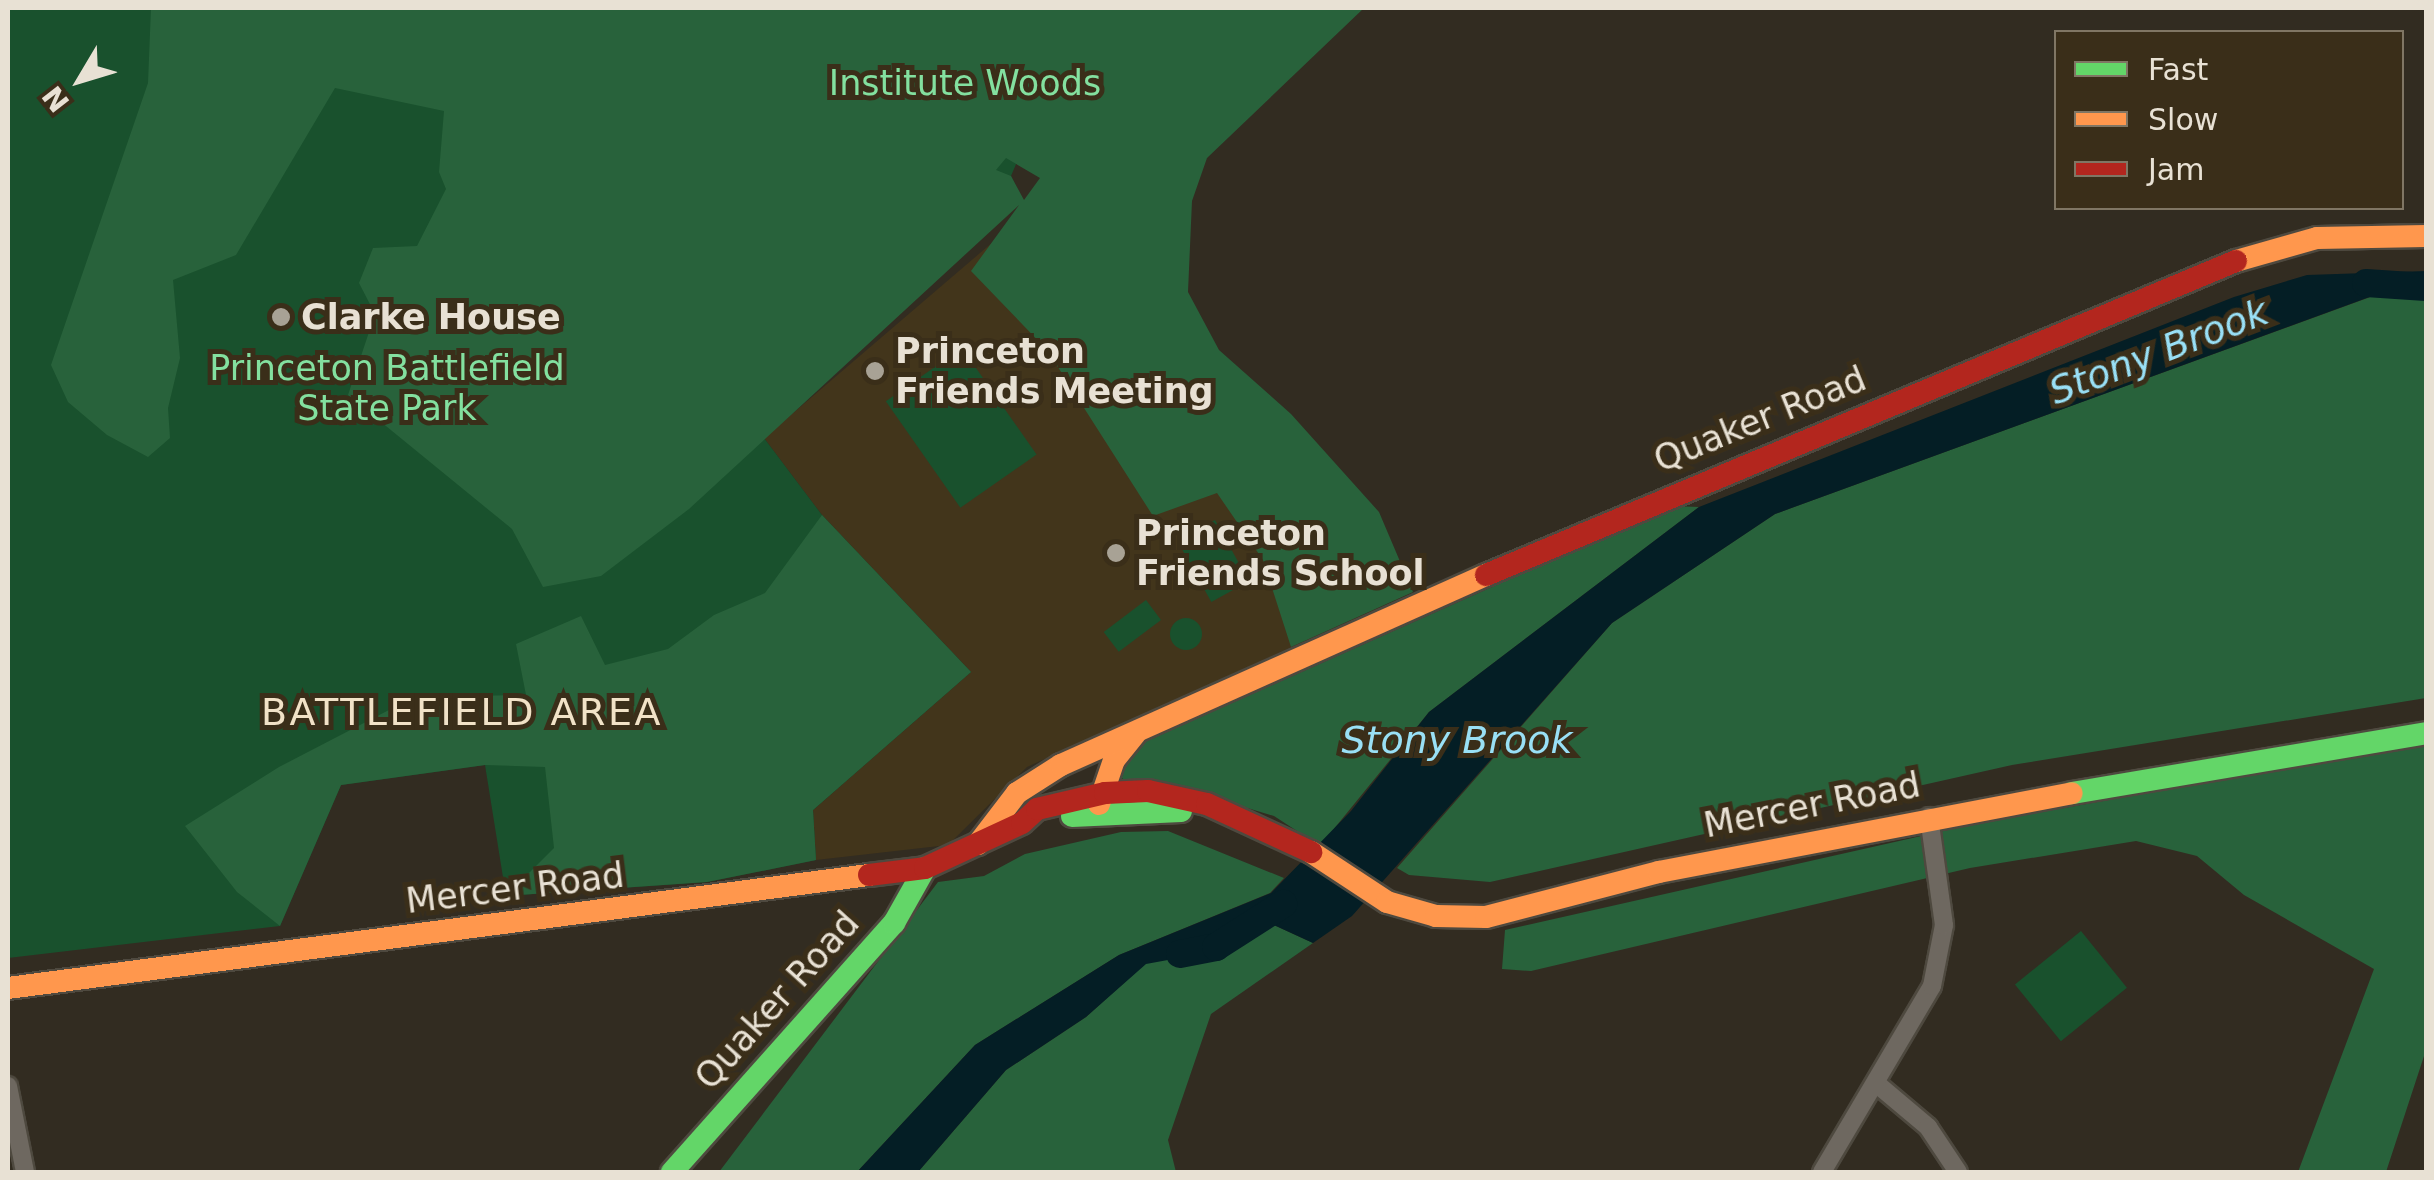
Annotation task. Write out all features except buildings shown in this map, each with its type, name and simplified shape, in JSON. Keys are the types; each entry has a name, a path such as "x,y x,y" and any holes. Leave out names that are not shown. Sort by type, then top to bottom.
{"main road":[{"name":"Quaker Road","path":"976,847 1001,810 1031,785 1080,756 1532,552 2245,257 2317,238 2426,236"},
{"path":"1101,795 1138,730"},
{"name":"Mercer Road","path":"8,988 925,868 1022,823 1101,795 1160,808 1236,817 1280,834 1407,910 1463,917 1527,911 1659,872 1929,817 2426,733"},
{"path":"1080,756 1098,765 1101,795"},
{"path":"1022,823 1031,785"},
{"name":"Quaker Road","path":"672,1172 894,923 925,868"}],"street":[{"path":"1822,1172 1918,1016 1940,958 1943,892 1929,817"},
{"path":"1878,1084 1928,1127 1958,1172"},
{"path":"8,1086 25,1172"}],"shaded area":[{"name":"Princeton Friends School","path":"1029,211 1413,592 1027,767 948,845 816,860 813,810 971,672 822,515 764,438"}],"green space":[{"name":"Princeton Battlefield State Park","path":"8,8 1082,8 1011,176 1023,200 764,438 822,515 971,672 813,810 816,860 707,882 506,896 485,765 341,785 280,926 8,958"},
{"name":"Institute Woods","path":"151,8 1364,8 1207,158 1192,201 1188,292 1219,350 1291,414 1379,512 1413,592 1291,647 1263,560 1217,493 1153,516 1047,350 971,271 1019,205 689,509 601,576 543,587 512,529 348,395 375,314 359,283 373,248 417,246 446,189 439,172 444,111 335,88 236,255 173,280 180,358 168,408 170,438 148,457 107,435 68,402 51,365 148,83","holes":["1006,158 1040,178 1024,200 1011,176 996,170"]},
{"path":"2406,284 2426,290 2426,698 2012,765 1490,882 1409,875 1397,868 1612,623 1775,514"},
{"path":"962,348 1037,454 960,508 886,401"},
{"path":"1673,506 1699,507 1429,712 1320,846 1274,816 1198,793 1124,781 1119,773 1140,744"},
{"path":"822,515 971,672 813,810 816,860 707,882 506,896 554,848 545,767 485,765 341,785 280,926 237,892 185,826 279,767 414,697 526,695 516,644 581,616 605,665 668,649 714,615 765,593"},
{"path":"1215,520 1249,581 1211,602 1177,541"},
{"path":"1146,600 1161,620 1119,652 1104,632"},
{"path":"1186,618 1197,623 1202,634 1197,645 1186,650 1175,645 1170,634 1175,623"},
{"path":"2426,743 2426,1050 2386,1172 2298,1172 2374,969 2244,895 2197,856 2136,841 1970,868 1531,971 1502,969 1505,930 1970,825"},
{"path":"1168,831 1284,878 1270,893 1119,955 975,1045 857,1172 719,1172 938,882 984,876 1025,854 1121,832"},
{"path":"1265,921 1313,943 1211,1014 1168,1140 1176,1172 918,1172 1006,1070 1086,1017 1146,963 1206,952"},
{"path":"2081,931 2127,988 2061,1041 2015,984"}],"water":[{"name":"Stony Brook","path":"2426,271 2426,290 2405,284 1775,514 1612,623 1352,916 1313,943 1265,921 1206,953 1146,964 1086,1017 1006,1070 918,1172 857,1172 975,1045 1119,955 1271,893 1351,811 1429,712 1699,507 2234,297 2307,275"}],"waterway":[{"name":"Stony Brook","path":"2366,283 2426,287"},
{"name":"Stony Brook","path":"1180,954 1216,947 1283,904"}],"traffic: fast":[{"path":"2072,793 2426,733"},
{"path":"1072,816 1181,811"},
{"path":"672,1172 894,923 925,868"}],"traffic: slow":[{"path":"2236,261 2317,238 2426,236"},
{"path":"978,844 1017,793 1061,765 1486,575"},
{"path":"1099,804 1114,760 1135,734"},
{"path":"1311,852 1387,902 1436,916 1486,917 1659,872 2072,793"},
{"path":"8,988 869,875"}],"traffic: jam":[{"path":"1486,575 2236,261"},
{"path":"869,875 925,868 1022,823 1037,809 1105,793 1148,791 1207,804 1311,852"}],"place":[{"name":"Clarke House","path":"281,317"},
{"name":"Princeton Friends Meeting","path":"875,371"},
{"name":"Princeton Friends School","path":"1116,553"}],"district":[{"name":"BATTLEFIELD AREA","path":"462,713"}]}
